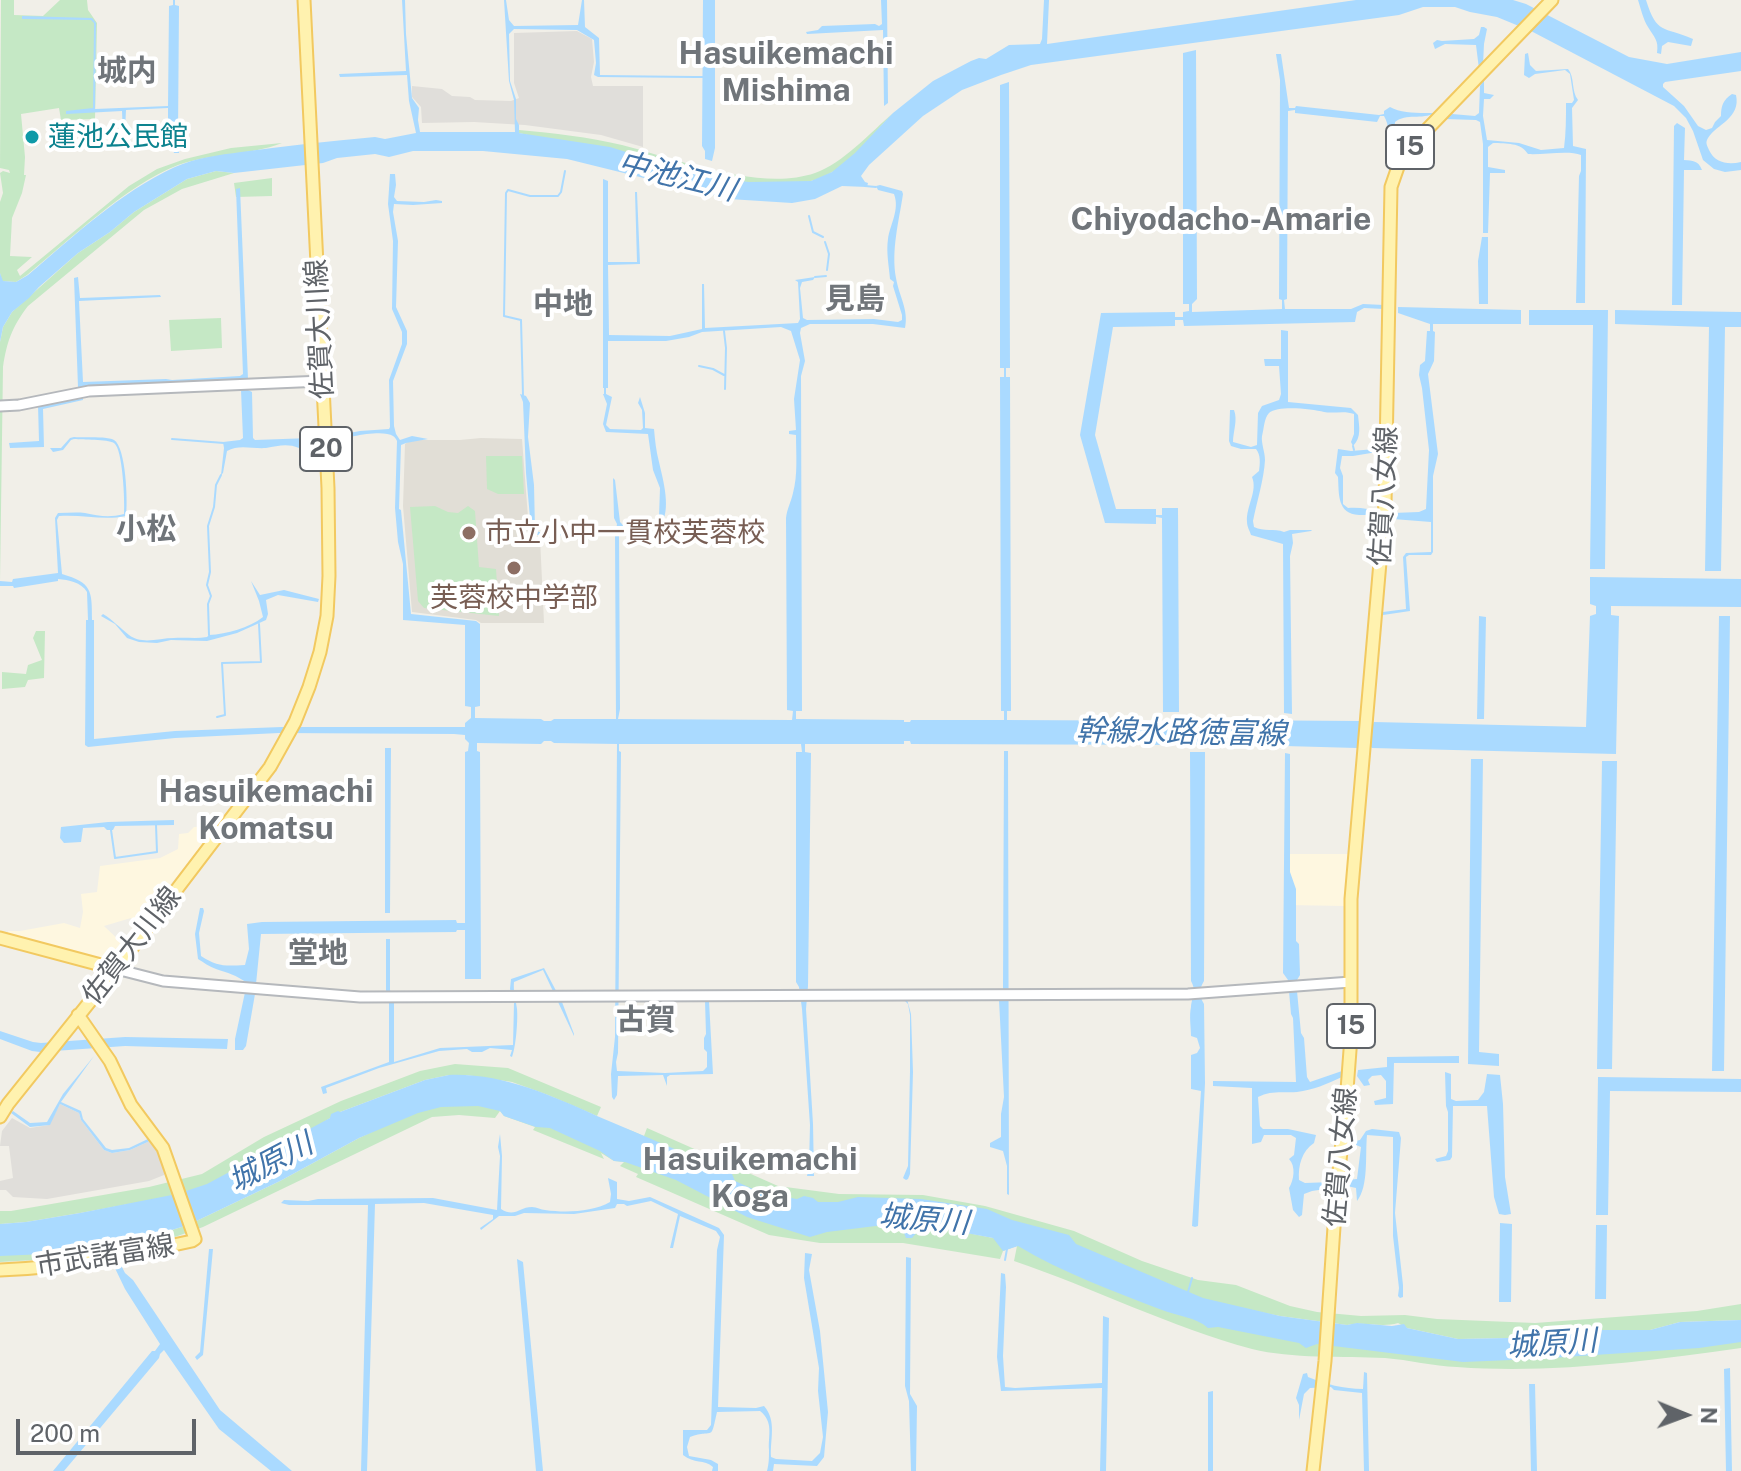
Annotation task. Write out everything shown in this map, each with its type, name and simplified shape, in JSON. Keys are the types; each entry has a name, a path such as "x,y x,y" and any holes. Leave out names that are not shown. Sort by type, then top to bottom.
{"main road":[{"name":"佐賀大川線","path":"0,1117 270,767 295,722 320,652 327,616 329,576 328,488 304,0"},
{"name":"佐賀八女線","path":"1313,1471 1351,1037 1351,899 1385,504 1391,187 1399,164 1412,145 1548,4"},
{"path":"0,938 116,969"},
{"name":"市武諸富線","path":"0,1270 75,1264 192,1241 195,1236 163,1148 131,1105 110,1061 78,1015"}],"street":[{"path":"1,406 81,392 322,381"},
{"path":"116,969 163,981 360,997 1204,994 1351,982"}],"shaded area":[{"path":"577,31 592,39 593,86 643,86 643,147 601,135 525,125 422,123 421,107 412,97 412,86 442,89 452,96 475,100 511,101 519,98 514,83 514,33"},
{"name":"市立小中一貫校芙蓉校","path":"522,439 529,530 540,538 544,623 481,623 412,612 403,506 405,444 411,440"},
{"path":"217,826 134,930 131,918 104,926 123,944 109,959 81,957 8,937 8,931 64,923 80,928 83,912 81,894 97,892 100,866 160,858 178,849 179,834 188,833 194,827"},
{"path":"1287,854 1350,854 1345,906 1287,905"},
{"path":"60,1104 79,1113 104,1150 112,1153 130,1150 152,1140 168,1166 164,1175 149,1181 47,1199 13,1197 6,1190 0,1190 0,1181 13,1178 9,1146 0,1146 2,1131 12,1118 30,1128 49,1125"}],"green space":[{"path":"1,0 14,0 14,15 43,16 60,0 87,0 88,10 97,23 95,119 61,120 59,108 21,114 26,175 12,218 10,256 32,257 17,270 20,276 129,186 157,169 231,148 282,143 191,161 158,174 99,214 27,275 16,282 2,281 0,202 3,193 0,173 10,173 0,168"},
{"path":"893,113 846,162 823,177 797,183 722,180 705,173 693,173 519,133 519,130 596,140 744,176 793,178 825,169 856,147"},
{"path":"216,171 234,173 182,189 144,210 28,306 14,328 3,367 0,581 0,342 3,327 12,312 78,253 134,212 187,179"},
{"path":"272,178 272,196 236,197 234,183"},
{"path":"221,318 222,348 171,351 169,320"},
{"path":"486,456 522,456 524,494 498,494 487,489"},
{"path":"435,506 448,512 458,513 468,506 475,511 479,567 496,569 499,616 424,608 418,601 410,507"},
{"path":"36,631 45,631 44,678 28,680 25,687 2,689 2,672 26,674 28,665 42,660 33,638"},
{"path":"455,1064 508,1068 601,1107 597,1116 512,1082 449,1075 425,1080 340,1112 216,1188 0,1224 0,1211 149,1187 202,1174 264,1137 341,1101 420,1071"},
{"path":"483,1100 625,1158 822,1230 913,1222 1018,1243 1230,1325 1303,1343 1741,1337 1741,1348 1635,1362 1528,1369 1457,1367 1385,1358 1267,1352 1191,1330 1014,1261 1017,1246 1003,1251 1000,1259 903,1243 820,1243 769,1235 636,1177 638,1174 620,1166 624,1162 614,1161 601,1153 604,1159 533,1130 535,1127 504,1116 500,1111 495,1118 459,1115 432,1117 203,1227 172,1238 69,1258 0,1262 0,1251 110,1247 121,1240 188,1225 418,1110"},
{"path":"625,1128 644,1136 647,1128 778,1186 839,1194 923,1195 985,1206 1074,1231 1142,1261 1198,1280 1236,1285 1290,1306 1317,1312 1535,1323 1697,1311 1741,1304 1741,1320 1680,1322 1650,1330 1584,1330 1557,1337 1458,1339 1407,1328 1398,1323 1347,1325 1280,1316 1199,1300 1042,1234 760,1198"}],"water":[{"path":"173,0 179,6 176,136 182,150 174,153 171,143 174,142 173,136 168,135 168,108 126,110 123,136 122,111 66,114 66,111 93,108 94,23 91,20 22,19 22,16 92,18 96,23 95,109 168,106 169,6 173,5"},
{"name":"中池江川","path":"402,0 405,0 412,98 419,108 420,132 515,132 514,100 509,81 504,0 509,20 514,26 578,25 584,0 585,27 599,38 600,75 694,78 598,77 594,75 594,40 577,30 514,29 509,34 510,81 516,99 519,133 610,147 693,173 749,182 811,181 832,172 893,113 933,81 971,61 986,59 1009,45 1040,44 1044,0 1049,0 1047,44 1356,0 1513,0 1629,57 1667,64 1741,52 1741,71 1665,82 1663,87 1684,106 1698,126 1706,130 1712,128 1721,116 1726,99 1732,94 1736,95 1737,103 1732,115 1712,133 1706,143 1715,158 1727,163 1741,162 1741,170 1725,172 1714,169 1703,160 1693,131 1674,106 1531,31 1497,17 1455,7 1423,7 1399,15 1031,65 962,90 923,116 869,165 861,176 868,183 867,187 842,186 815,199 792,203 729,199 567,159 483,151 413,151 389,157 375,154 234,173 216,171 187,179 134,212 78,253 12,312 3,327 0,342 0,273 3,281 16,282 28,275 116,202 175,167 233,153 375,137 385,139 416,133 407,75 340,77 339,74 406,71"},
{"path":"703,0 715,0 715,148 712,161 705,159 702,146"},
{"path":"881,0 887,0 888,103 884,106 883,30 806,32 822,26 879,26 882,24"},
{"path":"1638,0 1646,0 1654,19 1662,28 1693,39 1691,46 1668,42 1662,46 1661,54 1657,53 1657,42"},
{"path":"1481,27 1487,29 1483,65 1479,69 1476,45 1445,44 1435,49 1433,43 1437,40 1474,39"},
{"path":"1196,50 1197,299 1192,304 1192,312 1282,309 1282,300 1279,299 1280,80 1276,54 1281,54 1289,108 1296,106 1379,115 1390,107 1406,112 1435,113 1395,122 1394,140 1402,142 1405,146 1401,148 1391,146 1384,116 1380,116 1377,122 1288,111 1285,309 1351,309 1363,304 1384,305 1384,309 1364,308 1357,312 1355,322 1184,326 1183,320 1175,320 1175,326 1113,327 1095,435 1116,509 1156,509 1156,515 1162,515 1162,508 1178,508 1179,712 1163,712 1162,518 1156,517 1156,524 1105,523 1080,435 1101,313 1175,312 1175,317 1183,317 1183,312 1189,311 1189,304 1183,304 1183,53"},
{"path":"1528,53 1530,65 1536,71 1568,69 1572,76 1578,100 1572,108 1573,146 1586,149 1585,303 1576,303 1581,155 1528,154 1517,146 1493,143 1488,147 1488,167 1505,170 1505,173 1490,173 1488,233 1483,233 1483,144 1480,122 1445,119 1452,114 1475,116 1479,113 1480,86 1484,80 1484,93 1494,95 1484,99 1487,140 1519,143 1541,150 1564,148 1566,103 1574,100 1570,74 1565,70 1535,74 1529,78 1524,75 1525,54"},
{"name":"幹線水路徳富線","path":"1009,82 1010,368 1006,368 1006,377 1010,377 1011,711 1007,711 1007,720 1205,721 1205,725 1213,725 1214,720 1359,721 1362,726 1372,726 1374,722 1586,727 1590,616 1596,614 1596,606 1590,604 1590,577 1741,579 1741,607 1611,606 1611,615 1619,616 1616,754 1213,744 1213,740 1206,740 1205,745 911,744 910,741 904,741 904,744 805,744 805,752 811,753 806,1009 814,1176 807,1176 810,1125 802,1009 796,982 796,752 802,752 801,744 619,744 617,1071 703,1071 707,1067 707,1052 704,1049 705,1001 709,1001 713,1074 670,1075 667,1086 663,1075 618,1076 617,1095 614,1100 612,1097 617,744 551,741 541,744 477,743 477,751 480,752 481,979 465,979 465,930 261,934 246,1046 243,1050 235,1050 247,983 198,959 195,934 200,908 204,911 199,933 201,956 227,965 245,965 249,949 247,924 456,920 457,923 465,923 465,752 469,743 465,735 454,734 279,733 85,745 87,592 78,584 62,579 14,588 0,586 0,581 12,582 13,579 58,573 55,518 58,513 124,514 123,477 120,455 114,443 74,439 63,450 53,452 50,448 61,448 74,437 111,439 118,445 124,463 126,516 109,518 59,516 57,520 62,574 85,585 92,601 94,739 175,731 282,727 465,727 471,718 471,707 465,706 465,625 403,620 403,564 395,508 397,441 393,436 381,433 334,442 333,436 390,427 389,380 402,344 402,332 392,309 393,241 388,204 390,174 395,174 394,197 397,201 442,201 394,204 393,212 398,241 396,307 407,331 407,344 393,381 394,426 400,440 412,436 428,439 401,445 399,509 411,614 480,624 480,706 475,707 475,718 544,721 616,719 615,536 536,535 531,529 520,394 526,396 530,403 528,437 535,529 539,532 616,530 613,478 623,525 657,521 660,488 653,470 648,434 606,432 603,424 607,404 603,394 603,179 608,181 608,262 637,262 637,192 640,264 608,265 609,335 670,336 702,329 702,284 705,328 798,323 798,282 795,280 815,277 802,282 800,288 803,318 898,322 902,320 902,315 894,282 890,279 887,249 896,200 894,194 878,190 876,186 902,191 894,257 906,315 905,328 873,324 810,324 801,328 805,361 801,376 802,711 796,711 796,719 904,722 1004,720 1004,711 1001,711 1000,377 1004,377 1004,368 1000,368 1000,85","holes":["781,327 791,331 800,360 794,399 796,430 789,431 789,434 796,435 796,479 786,518 787,710 793,711 792,720 618,719 619,533 621,530 660,526 666,503 654,429 645,428 640,397 641,430 610,429 606,425 612,397 606,394 608,341 666,341 702,332"]},
{"path":"1677,123 1685,128 1684,160 1697,163 1702,170 1684,170 1682,305 1672,305 1674,126"},
{"path":"240,188 246,389 252,392 253,438 311,438 311,442 299,448 286,445 232,449 227,451 221,475 223,442 243,438 241,390 244,389 244,381 172,382 82,387 83,400 43,409 44,447 10,448 9,443 39,441 38,405 80,395 74,278 78,277 80,298 161,297 79,301 83,382 172,380 243,374 236,189"},
{"path":"1482,237 1488,237 1488,304 1479,304 1478,261"},
{"path":"1398,307 1521,310 1521,324 1433,324 1434,361 1428,374 1438,454 1433,476 1433,552 1431,555 1406,557 1410,611 1383,615 1383,612 1406,609 1403,557 1406,553 1431,552 1431,522 1393,519 1393,513 1426,509 1429,450 1419,375 1420,365 1425,361 1430,324 1398,313"},
{"path":"1529,310 1608,310 1605,569 1590,569 1593,325 1529,325"},
{"path":"1615,310 1741,312 1741,327 1725,327 1721,571 1705,571 1709,327 1615,324"},
{"path":"1281,330 1288,331 1288,402 1351,408 1358,415 1359,427 1358,439 1353,446 1354,414 1350,413 1280,409 1269,413 1264,424 1262,439 1265,457 1254,527 1284,532 1312,530 1292,534 1292,714 1284,713 1283,544 1251,535 1247,516 1254,488 1252,477 1259,471 1259,457 1256,449 1241,449 1231,446 1229,441 1230,410 1234,410 1236,418 1233,442 1251,447 1257,445 1258,413 1262,406 1279,400 1279,366 1265,366 1264,359 1281,359"},
{"path":"1338,449 1376,449 1377,452 1342,456 1340,468 1343,504 1348,508 1381,512 1380,516 1352,514 1343,507 1335,473"},
{"path":"251,581 260,595 284,590 319,599 318,602 278,595 266,600 266,620 237,633 207,641 139,642 127,638 115,624 101,616 103,614 139,640 203,638 230,632 263,617"},
{"path":"1479,616 1486,617 1484,719 1477,719"},
{"path":"1719,616 1730,616 1724,1071 1712,1071"},
{"path":"385,748 391,748 390,913 385,913"},
{"path":"1004,751 1008,751 1009,1195 1003,1151 990,1147 990,1143 1001,1137 1004,1097 999,1000 1003,999"},
{"path":"1190,752 1205,752 1204,981 1200,992 1204,1004 1205,1083 1198,1226 1195,1227 1192,1226 1201,1091 1191,1089 1191,1055 1200,1048 1197,1038 1191,1036 1190,1018 1194,991 1191,981"},
{"path":"1285,753 1290,754 1290,872 1296,889 1296,941 1299,944 1300,975 1297,991 1307,1077 1310,1082 1342,1071 1342,1077 1314,1088 1258,1097 1260,1126 1263,1129 1288,1129 1316,1135 1302,1159 1299,1180 1305,1183 1332,1182 1332,1188 1304,1194 1302,1215 1299,1217 1293,1210 1289,1188 1294,1173 1289,1159 1294,1155 1296,1138 1291,1135 1264,1135 1261,1142 1252,1144 1252,1088 1213,1086 1213,1081 1296,1082 1293,1018 1288,980 1283,973"},
{"path":"1471,759 1483,759 1479,1052 1499,1054 1499,1066 1468,1064"},
{"path":"1602,761 1617,761 1612,1069 1597,1069"},
{"path":"174,820 174,825 115,826 113,830 83,828 81,842 64,843 60,838 61,827"},
{"path":"386,939 390,939 394,1062 440,1048 513,1045 511,979 544,968 562,1002 574,1036 543,970 514,982 517,1020 512,1057 512,1050 490,1048 482,1052 467,1049 439,1051 379,1068 326,1088 327,1093 323,1094 321,1087 389,1062"},
{"path":"901,989 909,991 905,992 911,1014 913,1072 910,1174 906,1180 903,1178 908,1166 910,1015"},
{"path":"0,1031 41,1043 125,1037 228,1039 227,1049 125,1046 40,1052 0,1039"},
{"path":"94,1056 61,1102 81,1111 83,1119 106,1148 129,1148 150,1138 152,1140 130,1150 112,1153 104,1150 81,1120 79,1113 60,1104 50,1125 30,1127 11,1113 13,1111 30,1123 47,1122 63,1094"},
{"path":"1459,1056 1459,1063 1394,1063 1393,1104 1375,1105 1374,1101 1386,1098 1386,1081 1381,1075 1372,1076 1368,1080 1370,1085 1364,1086 1357,1076 1358,1070 1387,1067 1387,1057"},
{"path":"1445,1072 1451,1074 1451,1099 1456,1101 1478,1100 1484,1092 1487,1074 1500,1075 1505,1177 1511,1214 1499,1214 1494,1197 1487,1106 1453,1106 1452,1157 1437,1162 1435,1159 1446,1156 1448,1151"},
{"name":"城原川","path":"449,1075 488,1078 543,1093 700,1160 714,1172 723,1170 732,1174 735,1181 762,1193 797,1199 804,1196 818,1202 838,1202 858,1197 921,1199 987,1209 1012,1220 1069,1235 1076,1244 1203,1298 1280,1316 1347,1325 1404,1324 1407,1328 1458,1339 1557,1337 1584,1330 1650,1330 1680,1322 1741,1320 1741,1342 1699,1348 1463,1362 1317,1344 1306,1348 1299,1343 1218,1327 1208,1328 1192,1319 1088,1281 1018,1246 1003,1251 993,1238 923,1225 912,1238 906,1238 902,1228 892,1224 810,1237 747,1217 676,1180 614,1161 600,1151 550,1128 536,1127 504,1116 500,1111 478,1106 441,1107 418,1113 359,1138 280,1181 188,1225 121,1240 114,1246 0,1256 0,1224 80,1213 177,1194 207,1184 330,1118 331,1114 425,1080"},
{"path":"1598,1077 1741,1079 1741,1092 1610,1091 1608,1215 1596,1215"},
{"path":"1372,1129 1399,1132 1401,1138 1395,1213 1403,1285 1403,1297 1400,1298 1393,1236 1393,1137 1367,1135 1365,1179 1357,1201 1356,1188 1347,1186 1347,1180 1357,1179 1361,1147 1356,1145 1356,1141"},
{"path":"500,1134 501,1209 514,1212 528,1207 561,1211 595,1208 610,1202 608,1178 617,1182 617,1199 629,1201 650,1197 719,1228 724,1235 718,1407 764,1406 772,1424 771,1457 776,1459 812,1461 820,1453 823,1437 819,1368 804,1278 805,1253 812,1254 809,1270 820,1331 828,1412 824,1457 817,1466 774,1464 773,1471 767,1471 769,1429 760,1411 717,1412 710,1433 690,1437 687,1447 689,1456 711,1460 718,1464 718,1471 712,1471 710,1465 683,1455 683,1430 707,1430 711,1425 720,1237 716,1231 680,1216 673,1248 670,1248 678,1214 651,1201 627,1206 617,1204 615,1208 574,1214 499,1216 481,1230 493,1219 493,1215 424,1203 375,1204 367,1471 361,1471 368,1205 281,1203 284,1200 433,1198 497,1210"},
{"path":"1500,1223 1512,1224 1511,1302 1499,1302"},
{"path":"1596,1225 1607,1225 1606,1299 1595,1299"},
{"path":"209,1249 213,1249 203,1355 197,1360 195,1357 200,1352"},
{"path":"906,1257 911,1258 910,1394 917,1406 916,1471 911,1471 909,1401 905,1386"},
{"path":"517,1259 523,1262 543,1471 536,1471"},
{"path":"120,1263 220,1410 292,1471 271,1471 219,1429 164,1350 64,1471 53,1471 160,1344 113,1264"},
{"path":"1001,1273 1005,1274 1006,1287 1005,1387 1102,1383 1103,1316 1109,1318 1106,1471 1100,1471 1102,1388 1001,1391 997,1357"},
{"path":"1730,1368 1732,1471 1726,1471 1724,1369"},
{"path":"1364,1372 1367,1373 1369,1471 1364,1471 1362,1393 1331,1387 1310,1388 1304,1394 1299,1420 1296,1398 1303,1374 1335,1386 1363,1389"},
{"path":"1529,1384 1535,1384 1537,1471 1531,1471"},
{"path":"1213,1391 1213,1471 1208,1471 1208,1392"}],"waterway":[{"path":"694,77 703,77"},
{"path":"523,395 521,320 504,316 506,193 508,190 530,196 558,196 565,171"},
{"path":"865,186 876,187"},
{"path":"809,216 813,232 823,237"},
{"path":"825,242 829,254 827,270"},
{"path":"815,277 826,276"},
{"path":"724,331 725,389"},
{"path":"699,366 724,375"},
{"path":"172,439 224,443"},
{"path":"1353,446 1354,450"},
{"path":"209,635 208,526 221,475"},
{"path":"217,717 225,715 222,663 261,662 259,624"},
{"path":"111,830 115,858 157,852 156,825"},
{"path":"1005,1260 1007,1249"},
{"path":"1188,1292 1192,1278"}],"place":[{"name":"蓮池公民館","path":"32,137"},
{"name":"市立小中一貫校芙蓉校","path":"469,533"},
{"name":"芙蓉校中学部","path":"514,568"}],"district":[{"name":"城内","path":"127,72"},
{"name":"Hasuikemachi Mishima","path":"786,72"},
{"name":"Chiyodacho-Amarie","path":"1221,220"},
{"name":"見島","path":"855,300"},
{"name":"中地","path":"563,305"},
{"name":"小松","path":"146,530"},
{"name":"Hasuikemachi Komatsu","path":"266,810"},
{"name":"堂地","path":"318,954"},
{"name":"古賀","path":"646,1021"},
{"name":"Hasuikemachi Koga","path":"750,1178"}]}
